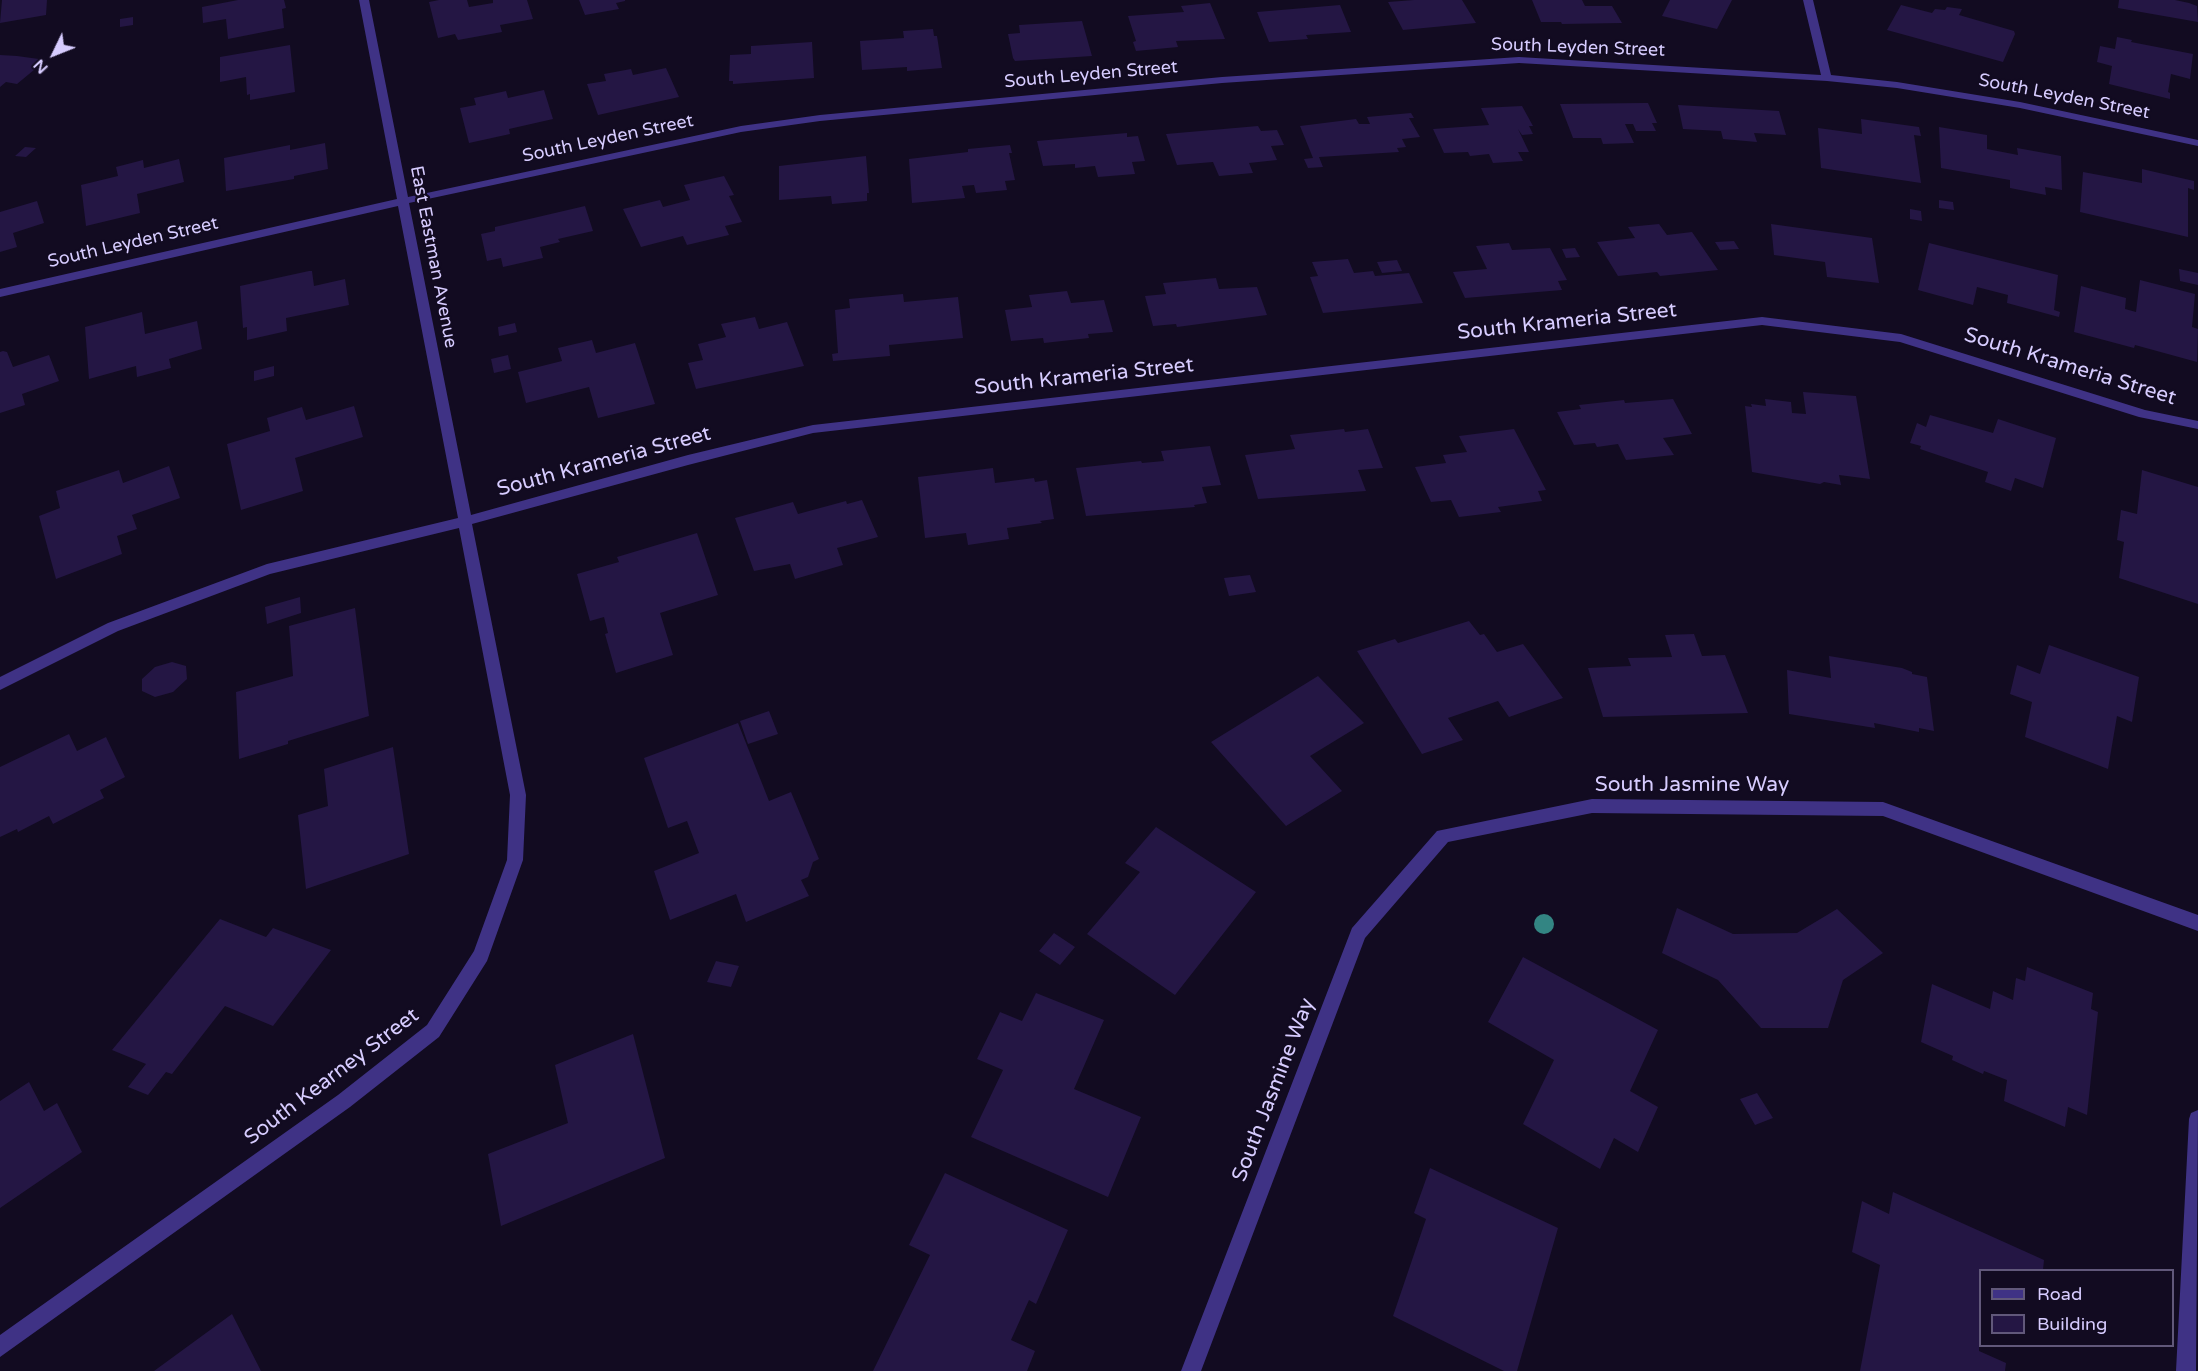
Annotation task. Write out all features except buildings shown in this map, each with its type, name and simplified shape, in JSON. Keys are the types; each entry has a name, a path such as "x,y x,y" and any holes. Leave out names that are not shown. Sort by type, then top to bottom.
{"street":[{"name":"East Eastman Avenue","path":"364,0 466,521"},
{"path":"1808,0 1827,78"},
{"name":"South Leyden Street","path":"0,293 404,201 741,129 820,118 1222,80 1519,60 1827,78 1898,85 2020,105 2198,143"},
{"name":"South Krameria Street","path":"0,684 113,627 267,569 466,521 688,460 813,429 1762,321 1900,338 2144,414 2198,425"},
{"name":"South Kearney Street","path":"0,1347 344,1101 433,1032 480,955 515,860 518,795 466,521"},
{"name":"South Jasmine Way","path":"1191,1371 1358,933 1443,836 1592,806 1883,809 2198,923"},
{"path":"2186,1371 2198,1119"}]}
